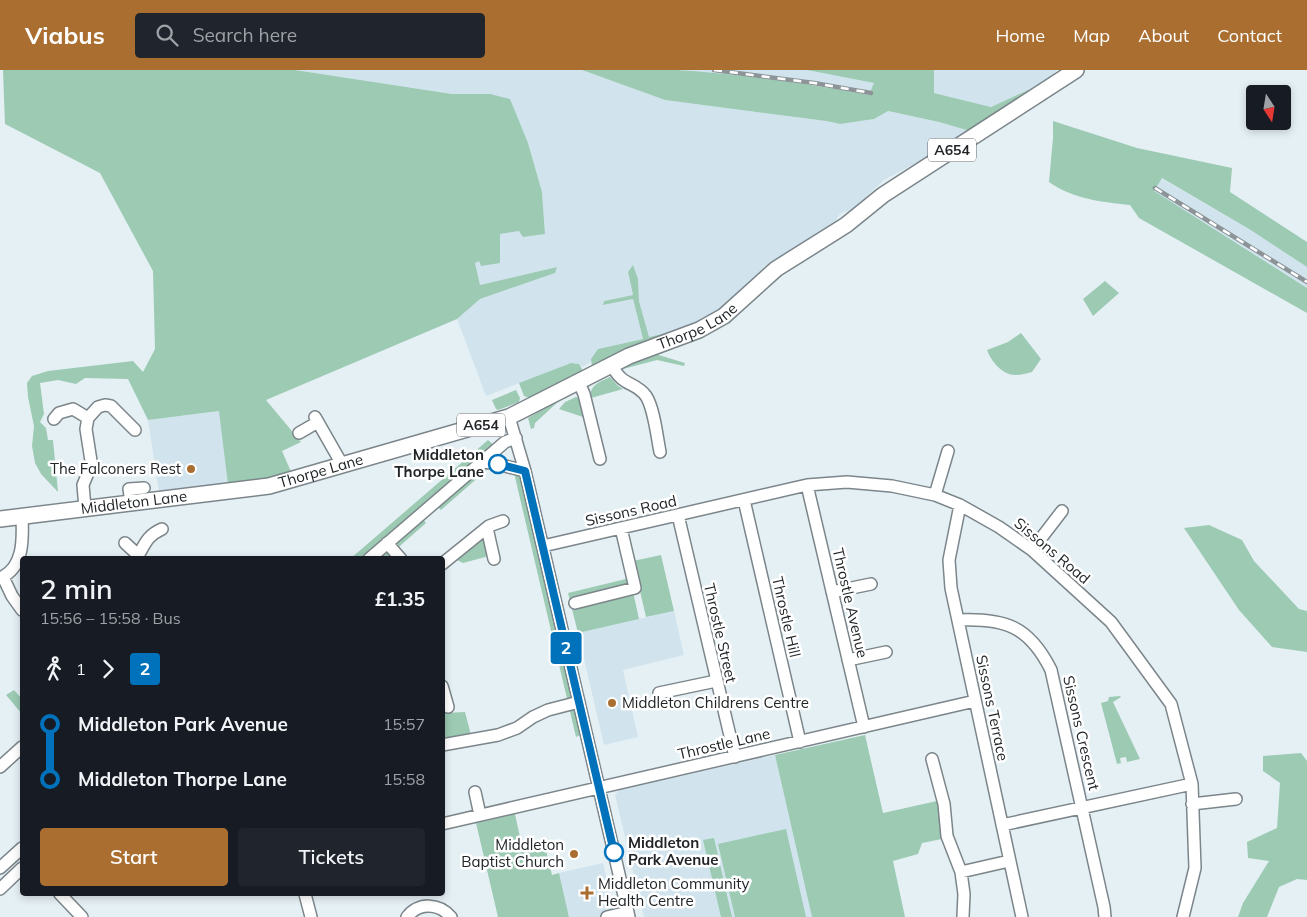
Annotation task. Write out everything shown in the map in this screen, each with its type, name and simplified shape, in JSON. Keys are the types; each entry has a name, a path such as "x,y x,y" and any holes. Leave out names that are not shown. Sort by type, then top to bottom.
{"main road":[{"name":"Thorpe Lane","path":"269,486 509,417 645,349 699,330 724,316 776,269 846,224 883,195 1076,70"},
{"name":"Middleton Lane","path":"0,519 85,508 127,494 269,486"}],"street":[{"path":"612,365 620,378 646,396 661,433 660,452"},
{"path":"579,383 584,394 600,459"},
{"path":"85,508 83,485 91,461 86,429 88,418 98,407 111,406 135,430"},
{"path":"54,419 59,413 73,409 88,418"},
{"path":"509,417 525,471 629,914 607,917"},
{"path":"298,433 316,420 343,466"},
{"path":"373,556 505,442 516,438"},
{"path":"935,495 948,451"},
{"path":"481,462 525,471"},
{"name":"Sissons Road","path":"542,546 807,485 847,482 892,486 935,495 960,505 999,527 1032,550 1111,622 1171,704 1192,784 1195,868 1183,917"},
{"name":"Throstle Avenue","path":"807,485 864,727"},
{"path":"127,494 144,488"},
{"name":"Throstle Hill","path":"744,500 800,742"},
{"name":"Sissons Terrace","path":"960,505 949,560 951,588 1022,917"},
{"path":"1032,550 1062,511"},
{"name":"Throstle Street","path":"678,515 735,757"},
{"path":"20,607 1,577 12,572 19,557 23,536 22,517"},
{"path":"445,562 487,528 504,521"},
{"path":"487,528 494,559"},
{"path":"575,603 635,588 621,528"},
{"path":"138,556 148,538 153,533 162,529"},
{"path":"125,543 136,556"},
{"path":"387,544 398,556"},
{"path":"832,592 871,584"},
{"name":"Sissons Crescent","path":"958,620 982,619 1005,623 1024,634 1042,650 1051,670 1083,808 1105,917"},
{"path":"848,660 886,652"},
{"path":"659,693 716,681"},
{"path":"445,697 448,708"},
{"name":"Throstle Lane","path":"445,823 974,701"},
{"path":"445,744 498,735 516,728 548,710 579,702"},
{"path":"0,767 20,749"},
{"path":"932,759 944,804 947,836 961,872 964,894 963,916"},
{"path":"1002,825 1192,784"},
{"path":"475,792 480,815"},
{"path":"1192,804 1236,799"},
{"path":"0,868 20,850"},
{"path":"961,872 1010,861"},
{"path":"0,889 20,870"},
{"path":"62,896 82,917"},
{"path":"306,896 311,917"},
{"path":"407,917 418,908 436,906 444,910 451,917"}],"shaded area":[{"path":"295,70 582,70 665,100 840,124 874,119 887,111 970,131 884,180 852,210 838,216 836,222 763,267 765,271 723,308 696,324 649,338 639,301 638,279 628,272 633,295 604,301 604,305 633,299 643,339 598,349 591,362 582,367 579,364 571,363 486,396 457,319 480,299 554,273 557,267 480,285 475,263 479,261 500,234 519,231 545,233 542,192 528,143 490,94 452,94"},
{"path":"677,70 807,70 875,83 870,95 756,77"},
{"path":"934,70 1057,70 1029,93 1028,90 991,107 934,93"},
{"path":"1161,178 1249,229 1307,267 1307,288 1153,191"},
{"path":"220,411 228,485 159,492 148,420"},
{"name":"Middleton Childrens Centre","path":"674,611 684,655 623,670 638,737 604,745 578,633"},
{"path":"775,755 812,917 644,917 615,795 619,790"},
{"name":"Middleton Community Health Centre","path":"603,863 616,917 569,917 559,873"}],"green space":[{"path":"3,70 295,70 452,94 490,94 510,99 528,143 542,192 545,234 523,237 519,231 500,234 500,263 481,266 479,261 475,263 480,285 557,267 555,273 480,299 457,319 266,400 301,442 282,451 292,474 228,485 219,411 148,420 128,379 85,378 76,384 58,380 40,383 44,414 40,422 46,428 48,440 53,440 58,492 41,474 35,463 32,446 34,426 27,383 32,376 48,371 133,361 143,372 155,349 153,271 100,173 5,124"},
{"path":"582,70 677,70 725,74 869,95 874,83 807,70 934,70 934,93 991,107 1028,90 1029,93 970,131 888,111 874,119 840,124 665,100"},
{"path":"1053,121 1137,148 1232,168 1230,192 1307,242 1307,267 1249,229 1162,178 1154,191 1307,288 1307,313 1139,218 1130,205 1098,201 1078,196 1049,182"},
{"path":"633,265 638,279 639,301 649,337 677,331 592,367 591,359 598,349 643,339 633,299 603,305 604,301 633,295 628,272"},
{"path":"1105,281 1119,293 1093,316 1083,299"},
{"path":"1021,333 1041,359 1032,372 1018,375 1006,373 991,359 987,350 1008,342"},
{"path":"652,353 685,363 684,366 657,360 623,369 625,365"},
{"path":"571,363 579,364 582,369 581,373 552,389 530,398 524,396 519,383"},
{"path":"610,377 623,389 591,398 593,387"},
{"path":"516,390 520,398 519,402 498,410 496,409 492,400"},
{"path":"570,393 572,394 560,400 531,429 528,418"},
{"path":"576,397 579,398 586,418 559,409 565,402"},
{"path":"488,440 494,445 365,556 353,556"},
{"path":"483,467 489,468 441,510 438,507 447,495"},
{"path":"516,474 522,479 582,734 576,737 515,477"},
{"path":"423,519 426,523 388,556 377,556"},
{"path":"1209,525 1242,540 1254,561 1299,609 1307,611 1307,652 1272,647 1239,610 1184,528"},
{"path":"485,538 489,556 463,563 457,560"},
{"path":"661,555 674,611 646,617 633,561"},
{"path":"630,578 639,619 578,633 568,593"},
{"path":"14,690 20,697 20,712 6,695"},
{"path":"1120,696 1113,702 1140,759 1127,762 1126,757 1120,758 1121,763 1117,764 1101,703 1108,701 1109,697"},
{"path":"465,712 471,735 445,741 445,713"},
{"path":"865,735 883,813 937,801 942,839 922,843 918,854 893,861 905,917 812,917 775,755"},
{"path":"1301,753 1307,761 1307,880 1297,879 1279,887 1267,917 1238,917 1243,903 1269,861 1248,858 1247,842 1277,828 1280,783 1263,771 1263,756"},
{"path":"515,814 523,851 545,846 552,875 559,873 569,917 498,917 476,823"},
{"path":"786,829 806,917 735,917 718,844"},
{"path":"714,838 732,917 721,917 703,840"}],"railway":[{"path":"714,70 814,83 871,93"},
{"path":"1155,188 1307,282"}],"bus line":[{"name":"2","path":"498,464 525,471 614,852"}],"place":[{"name":"Middleton Thorpe Lane","path":"498,464"},
{"name":"The Falconers Rest","path":"191,469"},
{"name":"Middleton Childrens Centre","path":"612,703"},
{"name":"Middleton Park Avenue","path":"614,852"},
{"name":"Middleton Baptist Church","path":"574,854"},
{"name":"Middleton Community Health Centre","path":"587,893"}]}
